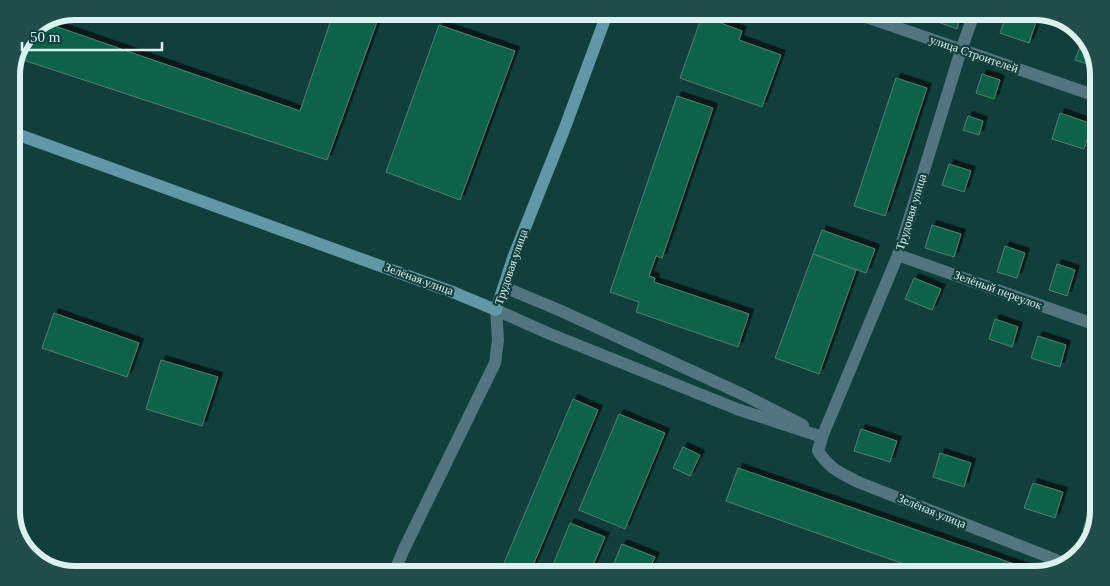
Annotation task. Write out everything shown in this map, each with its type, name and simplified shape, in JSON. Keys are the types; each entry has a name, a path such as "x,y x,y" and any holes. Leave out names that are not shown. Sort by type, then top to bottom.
{"street":[{"name":"Трудовая улица","path":"397,566 495,363 498,340 496,310 513,258 564,130 605,20"},
{"name":"улица Строителей","path":"875,20 1090,94"},
{"name":"Трудовая улица","path":"822,436 898,255 972,20"},
{"name":"Зелёная улица","path":"20,135 446,289 550,334 737,409 822,436 818,451 826,462 858,482 1060,560"},
{"name":"Зелёный переулок","path":"898,255 1090,323"},
{"path":"504,287 559,310 744,395 791,418 822,436"}],"building":[{"path":"331,20 378,20 327,160 22,60 31,41 44,29 52,25 300,111"},
{"path":"701,20 713,20 742,31 739,40 781,55 762,107 680,78"},
{"path":"932,20 960,20 957,29"},
{"path":"1005,20 1037,20 1029,43 1000,33"},
{"path":"439,25 515,51 460,200 386,172"},
{"path":"1081,44 1089,65 1075,60"},
{"path":"982,74 1000,80 994,99 976,93"},
{"path":"896,78 927,88 885,216 854,206"},
{"path":"677,96 713,108 662,258 656,256 649,276 655,278 654,282 749,314 738,347 636,312 639,302 610,292"},
{"path":"1060,113 1090,123 1090,130 1084,149 1052,139"},
{"path":"968,116 983,121 979,135 963,130"},
{"path":"949,164 971,171 964,192 942,185"},
{"path":"932,225 961,234 954,257 925,248"},
{"path":"822,230 875,249 866,273 813,254"},
{"path":"1005,246 1025,253 1017,278 997,272"},
{"path":"813,254 856,270 819,374 775,358"},
{"path":"1057,264 1075,270 1067,296 1049,290"},
{"path":"914,278 941,289 932,310 905,299"},
{"path":"54,313 139,343 127,377 42,348"},
{"path":"995,319 1018,327 1012,347 989,339"},
{"path":"1038,336 1066,345 1060,367 1031,358"},
{"path":"161,360 218,377 202,426 146,409"},
{"path":"573,399 598,410 533,566 503,566"},
{"path":"619,414 665,433 625,529 579,510"},
{"path":"861,429 897,441 890,462 854,451"},
{"path":"683,447 700,455 690,476 673,468"},
{"path":"940,453 971,463 964,487 933,477"},
{"path":"738,468 1020,566 910,566 726,501"},
{"path":"1033,483 1063,492 1055,518 1024,508"},
{"path":"1090,508 1088,526 1086,531 1083,530"},
{"path":"570,523 605,537 593,566 553,566"},
{"path":"622,544 655,557 651,566 613,566"}]}
